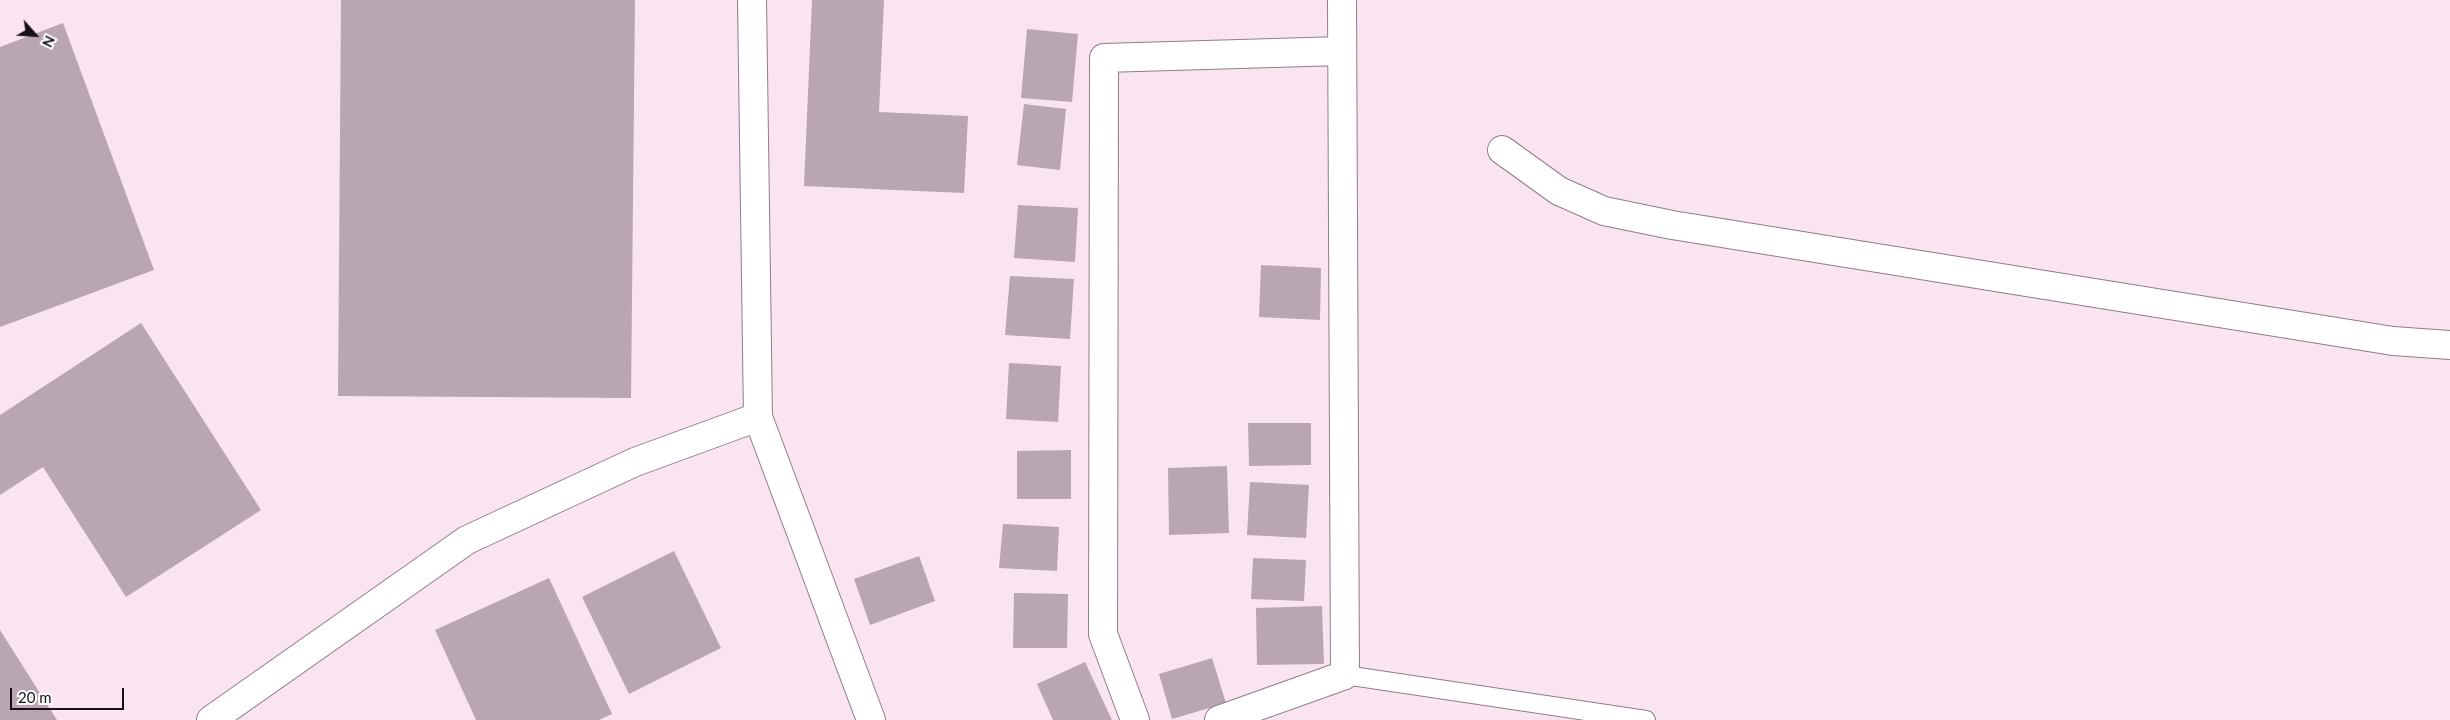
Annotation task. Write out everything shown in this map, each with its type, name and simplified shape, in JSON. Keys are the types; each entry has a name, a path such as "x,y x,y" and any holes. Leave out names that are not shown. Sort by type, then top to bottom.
{"street":[{"path":"752,0 758,418 871,720"},
{"path":"1218,720 1345,676 1342,0"},
{"path":"1135,720 1103,634 1104,58 1341,51"},
{"path":"1502,150 1559,191 1604,211 1692,228 2383,339 2450,345"},
{"path":"211,720 467,540 635,462 758,418"}],"lane":[{"path":"1345,676 1646,720"}],"building":[{"path":"341,0 635,0 631,398 338,396"},
{"path":"812,0 884,0 879,112 968,116 964,193 804,186"},
{"path":"63,23 154,270 0,327 0,47"},
{"path":"1027,29 1078,34 1072,102 1021,98"},
{"path":"1024,104 1066,109 1060,170 1017,165"},
{"path":"1018,205 1078,208 1075,262 1014,258"},
{"path":"1261,265 1321,268 1320,320 1259,317"},
{"path":"1010,276 1074,279 1070,339 1005,335"},
{"path":"141,323 261,510 126,597 43,467 0,495 0,415"},
{"path":"1009,363 1061,366 1058,422 1006,419"},
{"path":"1248,423 1311,423 1311,465 1249,466"},
{"path":"1071,450 1071,499 1017,499 1017,451"},
{"path":"1227,466 1229,533 1169,535 1168,468"},
{"path":"1250,482 1309,485 1306,538 1247,535"},
{"path":"1003,524 1059,527 1057,571 999,568"},
{"path":"674,551 721,648 629,694 582,597"},
{"path":"919,556 935,601 870,625 854,579"},
{"path":"1253,558 1306,560 1304,601 1251,599"},
{"path":"549,578 612,714 599,720 476,720 435,630"},
{"path":"1014,593 1068,594 1067,648 1013,648"},
{"path":"1322,606 1324,664 1257,665 1256,608"},
{"path":"0,630 57,720 0,720"},
{"path":"1212,658 1226,703 1172,719 1159,674"},
{"path":"1085,662 1112,720 1053,720 1037,684"}]}
